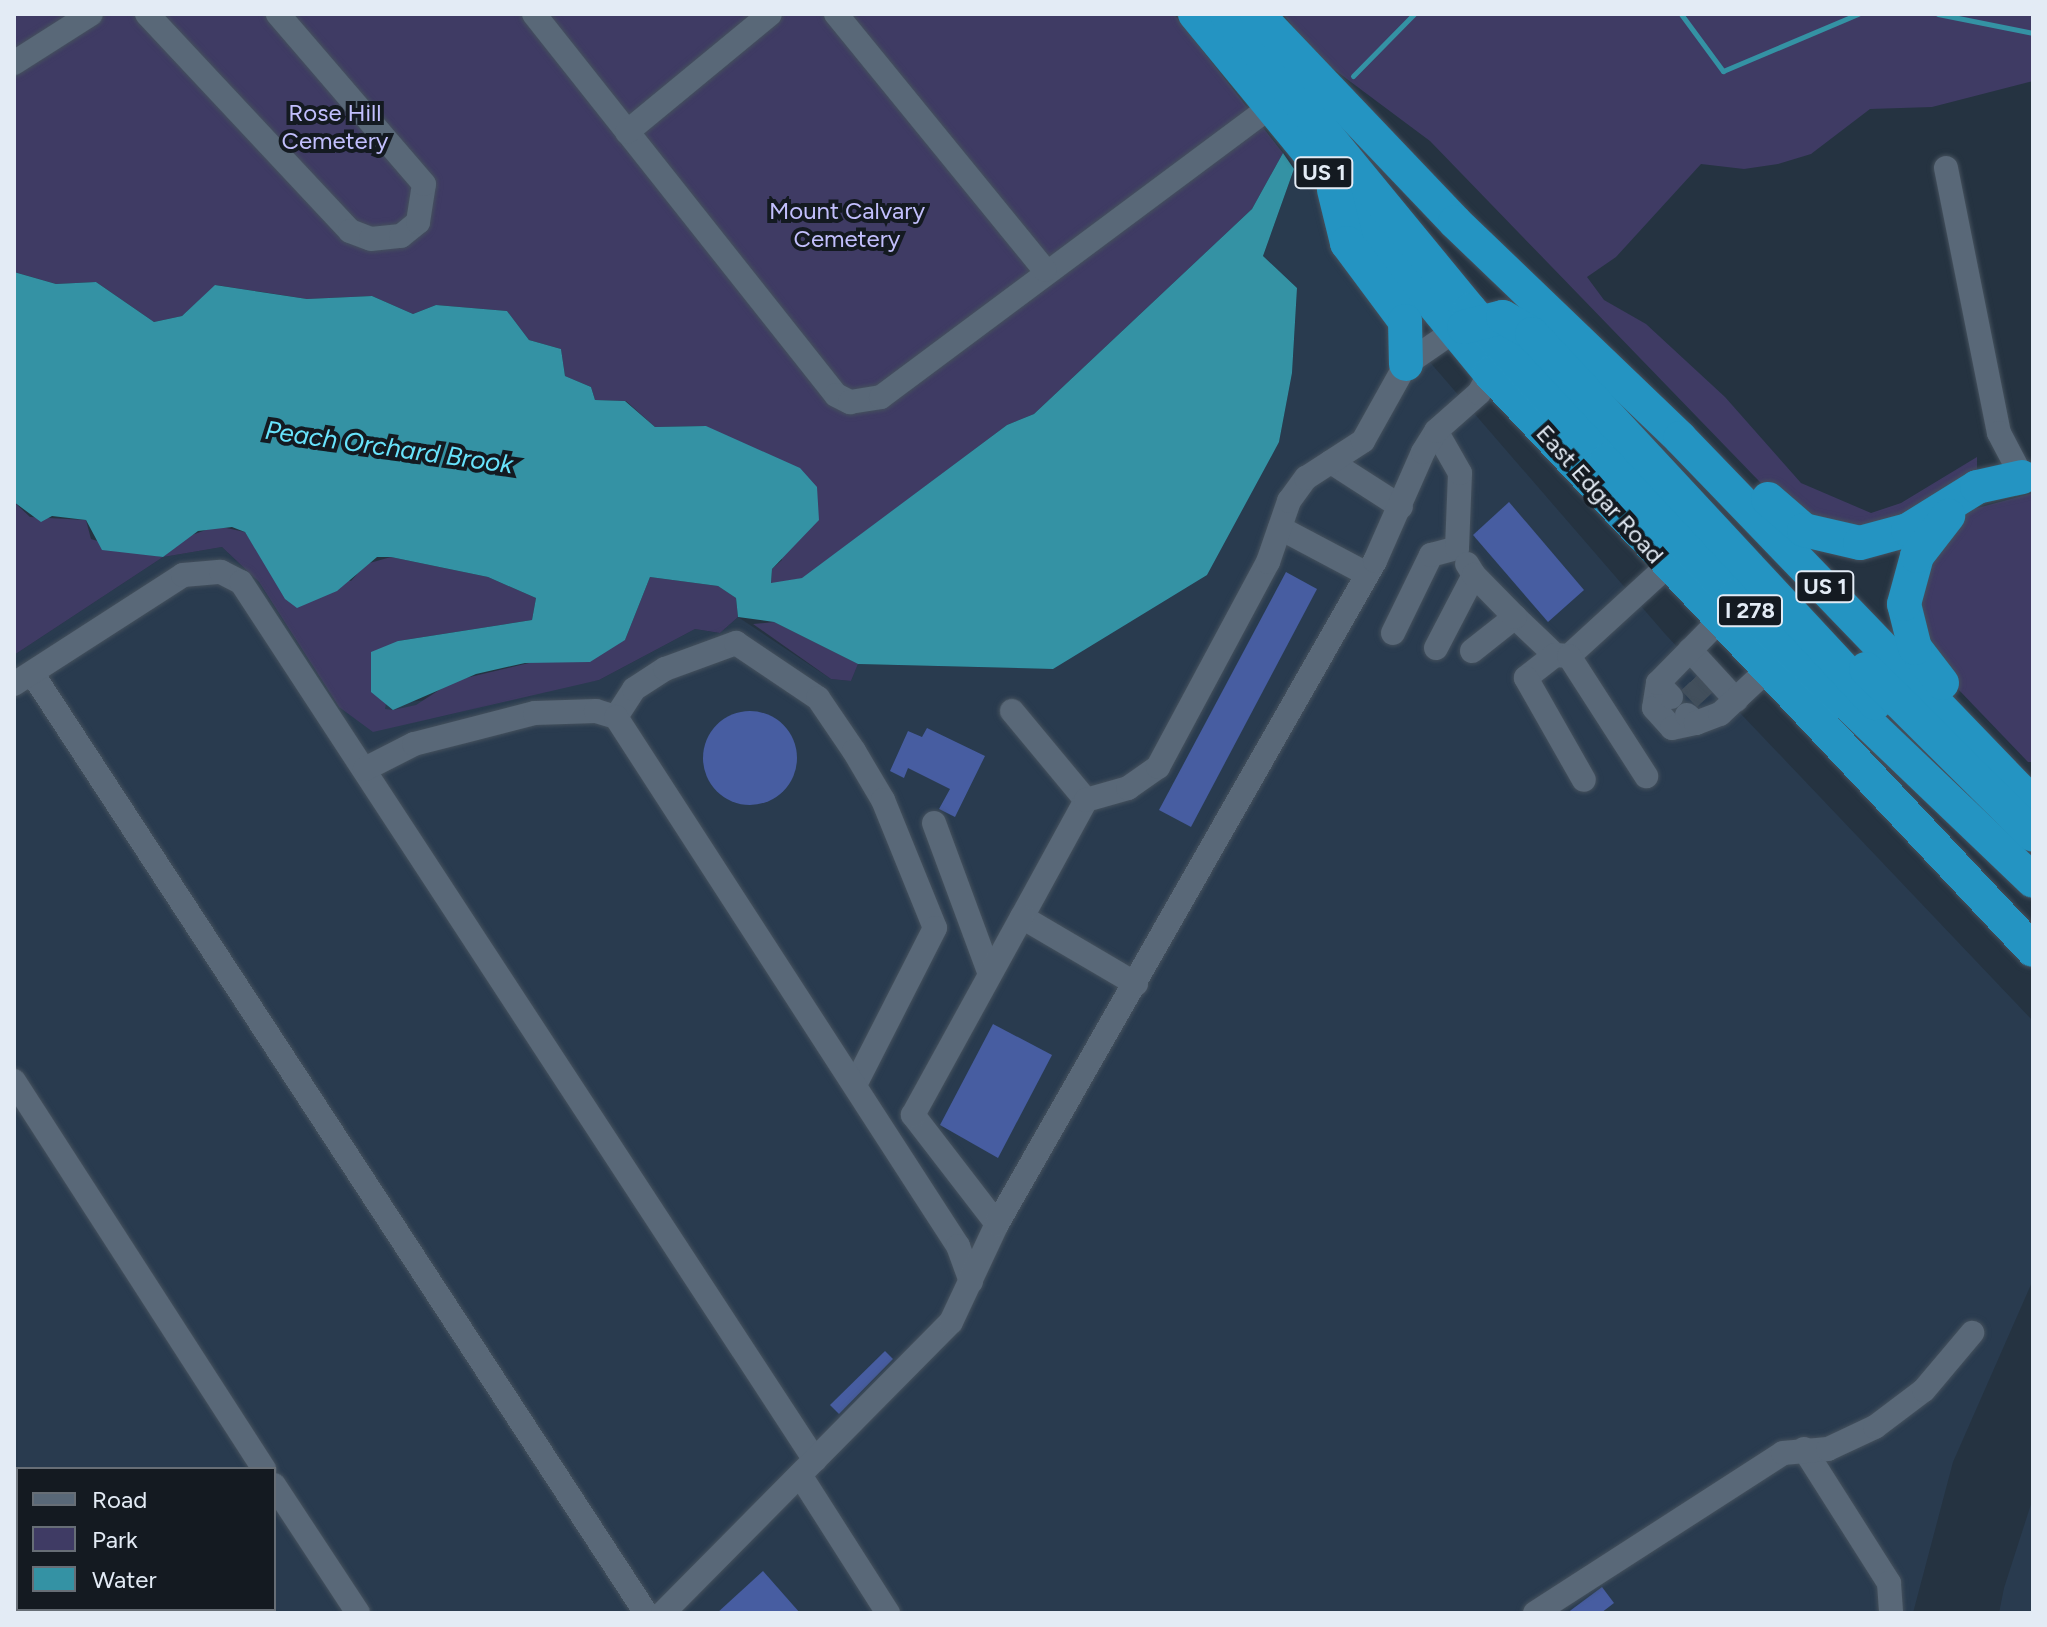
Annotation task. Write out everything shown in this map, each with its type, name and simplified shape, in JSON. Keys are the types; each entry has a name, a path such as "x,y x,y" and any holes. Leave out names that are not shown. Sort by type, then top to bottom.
{"highway":[{"name":"US 1","path":"1195,14 1332,182 1467,326"},
{"path":"1227,14 1467,326 1503,317 1525,327 1625,405 2033,835"},
{"name":"US 1","path":"1257,14 1625,405 2024,794"},
{"path":"1332,182 1347,243 1405,321 1406,364"},
{"name":"I 278","path":"1467,326 1497,361 1735,596 2022,871"},
{"name":"East Edgar Road","path":"1497,361 1666,567 2033,950"},
{"path":"1625,405 1718,449 1796,525 1826,539 1887,538 1955,496 2028,476"},
{"path":"1625,405 1740,561 1965,797 2022,871"},
{"path":"2024,794 1915,648 1904,604 1917,556 1944,520 1962,502 2028,476"}],"lane":[{"path":"16,55 91,14"},
{"path":"147,14 350,231 371,239 401,236 418,222 424,184 278,14"},
{"path":"534,14 836,395 850,402 881,397 1045,270 1269,108"},
{"path":"627,132 770,14"},
{"path":"836,14 1045,270"},
{"path":"1946,168 1999,433 2028,476"},
{"path":"997,1224 913,1115 1086,800 1128,788 1158,767 1268,562 1289,501 1331,462 1363,441 1406,364 1467,326"},
{"path":"663,1613 951,1322 997,1224 1367,574 1436,431 1473,399 1497,361"},
{"path":"1436,431 1460,473 1457,548 1474,575 1515,617 1562,655 1646,776"},
{"path":"1331,462 1401,507"},
{"path":"1280,528 1367,574"},
{"path":"1393,633 1431,555 1457,548"},
{"path":"1584,780 1526,678 1562,655 1666,567"},
{"path":"646,1613 23,678 183,575 221,572 253,595 807,1467 888,1613"},
{"path":"1436,648 1474,575"},
{"path":"1472,651 1515,617"},
{"path":"1719,621 1693,693 1766,671"},
{"path":"616,717 634,689 665,669 736,643 818,698 854,751 883,800 935,928 855,1085"},
{"path":"365,769 414,744 535,713 596,711 616,717 958,1246 971,1282"},
{"path":"1012,711 1086,800"},
{"path":"934,823 990,974"},
{"path":"1022,917 1136,984"},
{"path":"14,1081 263,1467"},
{"path":"1535,1613 1783,1453 1851,1440 1900,1410 1972,1333"},
{"path":"1804,1449 1889,1583 1891,1613"},
{"path":"276,1488 358,1613"}],"shaded area":[{"path":"1294,169 1321,197 1384,309 1666,635 2033,1021 2033,1280 1953,1462 1913,1613 14,1613 14,655 163,557 222,547 259,582 339,707 524,693 599,680 695,629 720,633 738,617 831,679 851,681 858,664 1053,669 1279,442 1292,373 1297,288 1263,256"},
{"path":"2033,1498 2033,1613 1999,1613 2004,1588"}],"green space":[{"path":"14,14 1174,14 1283,153 1252,209 1034,414 1007,425 803,578 771,584 772,569 782,560 706,426 655,427 626,401 595,400 591,387 565,376 561,349 529,340 507,311 436,305 413,314 372,296 307,299 216,285 182,316 154,322 96,282 56,284 14,272"},
{"path":"1283,14 2033,14 2033,81 1932,107 1870,109 1811,154 1778,164 1744,169 1701,164 1616,257 1587,277 1604,300 1646,324 1725,397 1801,483 1871,513 1901,503 1977,457 1977,487 1887,538 1790,513 1430,141 1316,56"},
{"path":"2033,493 2033,762 2028,762 1933,663 1918,633 1922,567 1966,511"},
{"path":"14,502 30,517 86,520 91,539 136,553 163,557 14,655"},
{"path":"217,526 245,532 261,557 351,581 366,564 391,557 488,577 536,598 532,620 398,641 385,709 393,710 416,705 453,681 625,640 650,577 718,586 736,598 738,617 720,633 695,629 599,680 373,732 339,707 259,582 222,547 163,557 189,536"},
{"path":"774,622 858,664 851,681 831,679 753,624"}],"water":[{"name":"Peach Orchard Brook","path":"1283,153 1294,169 1263,256 1297,288 1292,373 1279,442 1207,575 1053,669 858,664 774,622 738,617 736,598 718,586 650,577 625,640 590,662 525,663 476,674 393,710 371,692 371,652 398,641 532,620 536,598 488,577 391,557 377,557 337,591 297,608 285,599 245,532 232,527 198,531 163,557 102,550 86,520 52,516 41,522 14,502 14,272 56,284 96,282 154,322 182,316 215,285 307,299 372,296 413,314 436,305 507,311 529,340 561,349 565,376 591,387 595,400 625,401 655,427 706,426 800,468 817,487 819,520 772,569 771,583 802,578 1007,425 1034,414 1252,209"}],"building":[{"path":"1509,502 1584,590 1548,622 1473,535"},
{"path":"1286,572 1317,589 1191,827 1159,810"},
{"path":"750,711 768,715 783,725 793,740 797,758 793,776 783,791 768,801 750,805 732,801 717,791 707,776 703,758 707,740 717,725 732,715"},
{"path":"927,728 985,756 955,817 939,809 950,789 908,768 904,778 890,771 908,731 922,737"},
{"path":"993,1024 1052,1055 998,1158 940,1125"},
{"path":"885,1351 893,1359 839,1414 830,1405"},
{"path":"763,1571 800,1613 717,1613"},
{"path":"1602,1587 1614,1603 1601,1613 1567,1613"}],"waterway":[{"path":"1353,76 1414,14"},
{"path":"1681,14 1723,71 1858,14"},
{"path":"1938,14 2033,33"}],"tunnel":[{"path":"1690,682 1706,699"}],"park label":[{"name":"Rose Hill Cemetery","path":"335,127"},
{"name":"Mount Calvary Cemetery","path":"847,225"}]}
